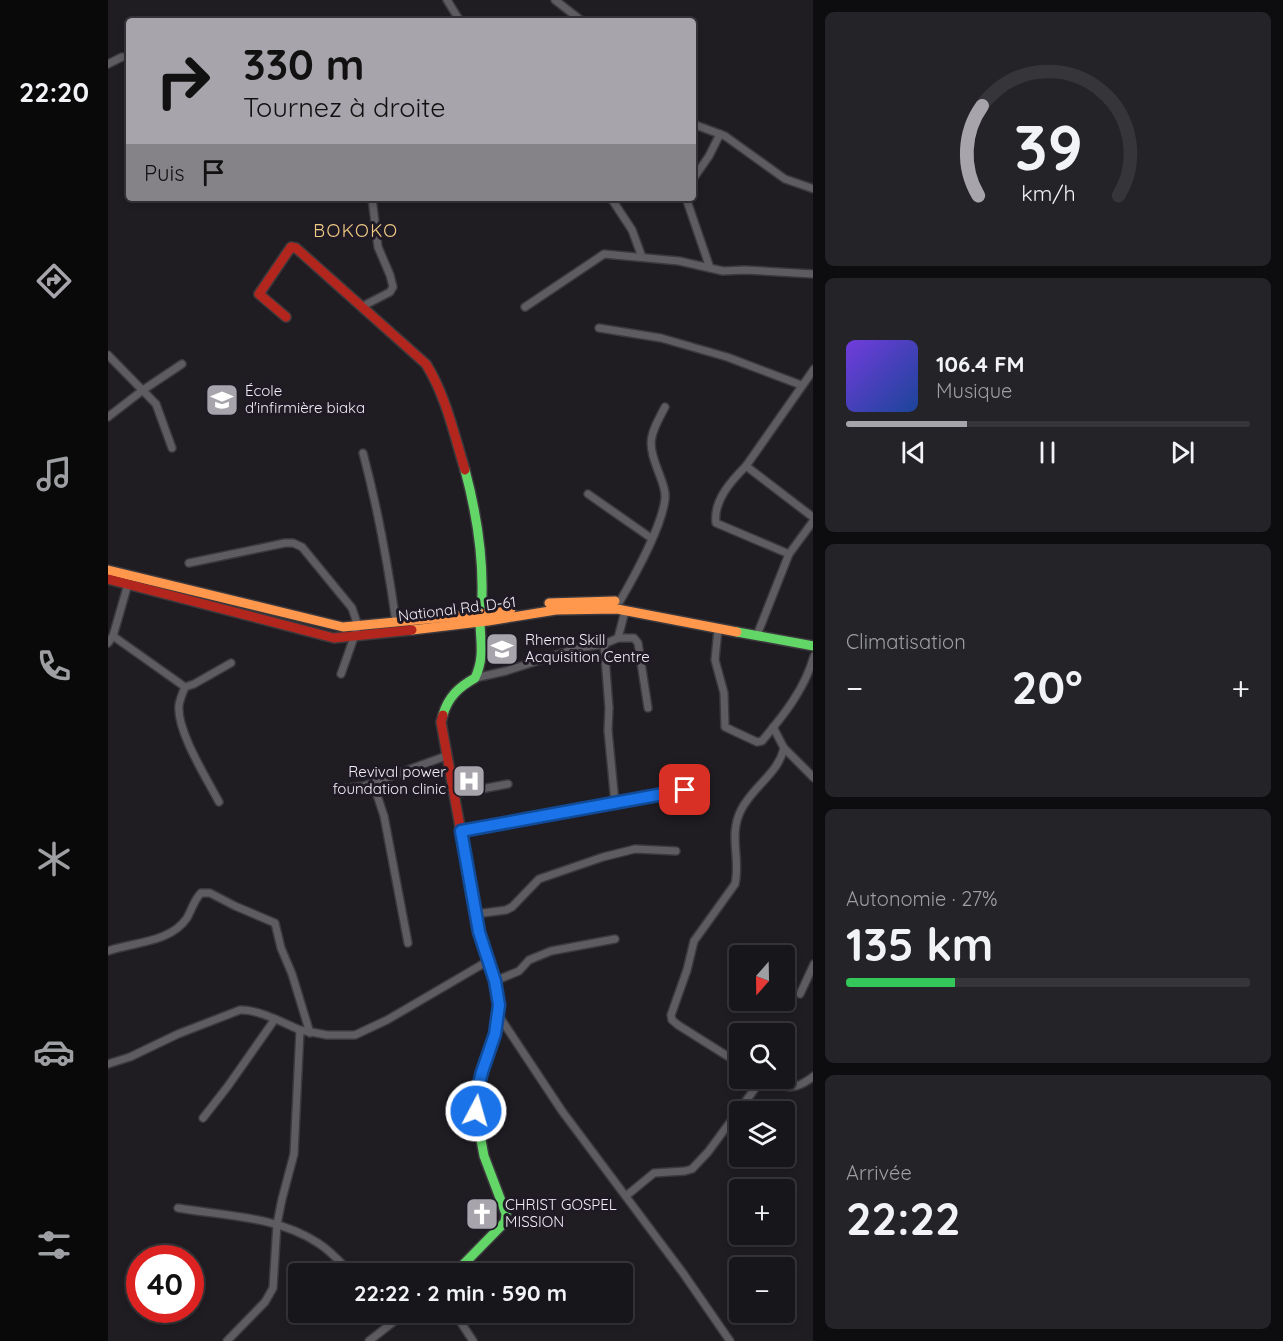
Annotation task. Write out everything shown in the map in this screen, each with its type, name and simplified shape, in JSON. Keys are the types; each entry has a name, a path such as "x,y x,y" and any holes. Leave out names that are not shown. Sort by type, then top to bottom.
{"main road":[{"path":"286,317 259,294 291,247 296,248 363,306 426,364 444,399 477,519 483,576 480,618 483,649 475,678 454,692 446,701 441,722 479,932 495,981 499,1005 499,1016 476,1096 476,1111 484,1156 506,1214 505,1222 500,1229 465,1263"},
{"name":"National Rd. D-61","path":"108,570 332,626 480,618 556,610 625,610 813,646"},
{"name":"National Rd. D-61","path":"108,579 334,638 480,618 570,601 620,601 813,639"}],"street":[{"path":"447,0 458,18"},
{"path":"555,0 578,18"},
{"path":"108,64 122,57"},
{"path":"696,125 720,134 785,179 813,189"},
{"path":"696,175 720,134"},
{"path":"363,306 390,292 393,287 378,247 372,201"},
{"path":"613,201 632,230 642,257"},
{"path":"687,201 710,268"},
{"path":"525,307 604,254 679,261 723,271 813,274"},
{"path":"599,328 662,338 727,357 801,385"},
{"path":"108,355 156,404 172,447"},
{"path":"108,417 182,364"},
{"path":"789,554 716,523 715,514 730,482 746,466 813,369"},
{"path":"620,601 651,538 665,500 665,489 654,461 650,439 665,407"},
{"path":"363,453 386,555 396,622"},
{"path":"746,466 813,519 789,554 759,630"},
{"path":"588,494 651,538"},
{"path":"189,563 261,547 293,543 302,548 352,608 358,626 341,674"},
{"path":"108,643 113,636 128,584"},
{"path":"618,638 625,610"},
{"path":"718,629 715,660 724,693 724,728 757,742 762,741 773,727 807,677 813,656"},
{"path":"113,636 185,687"},
{"path":"475,678 506,671 578,648 604,644 618,638 634,638 638,643 648,708"},
{"path":"604,644 609,751 615,803"},
{"path":"185,687 231,663"},
{"path":"185,687 179,706 182,725 190,748 219,802"},
{"path":"773,727 784,748 813,778"},
{"path":"729,1057 678,1025 672,1020 671,1015 687,970 694,941 735,884 737,876 735,825 742,808 774,770 782,757 784,748"},
{"path":"341,789 373,783 446,756"},
{"path":"373,783 384,816 408,944"},
{"path":"453,794 508,784"},
{"path":"461,831 685,790"},
{"path":"476,914 506,910 512,907 539,879 603,857 634,849 676,851"},
{"path":"108,951 166,935 187,918 201,892 210,893 275,922 281,948 292,974 310,1033"},
{"path":"495,981 519,970 529,960 551,951 615,939"},
{"path":"108,1064 130,1057 178,1034 240,1010 275,1019 310,1033 355,1035 387,1020 488,961"},
{"path":"800,994 813,964"},
{"path":"499,1016 562,1111 730,1341"},
{"path":"203,1118 275,1019"},
{"path":"226,1341 265,1302 273,1288 278,1224 294,1154 300,1030"},
{"path":"795,1086 813,1076"},
{"path":"626,1196 654,1173 692,1169 708,1152 754,1089"},
{"path":"178,1208 278,1224 318,1242 340,1263"},
{"path":"369,1341 392,1323"},
{"path":"462,1323 474,1341"}],"traffic: fast":[{"path":"443,715 455,693 475,678 481,654 480,547 465,470"},
{"path":"737,632 813,646"},
{"path":"465,1263 505,1222 506,1214 484,1156 478,1124"}],"traffic: slow":[{"path":"108,570 343,627 511,609"},
{"path":"549,603 615,601"},
{"path":"412,630 556,610 617,609 737,632"}],"traffic: jam":[{"path":"286,317 259,294 291,247 296,248 426,364 444,402 465,470"},
{"path":"108,579 334,638 412,630"},
{"path":"443,715 441,722 479,932 495,981 499,1005 495,1034 481,1072 476,1096 478,1124"}],"place":[{"name":"École d'infirmière biaka","path":"222,400"},
{"name":"Rhema Skill Acquisition Centre","path":"502,649"},
{"name":"Revival power foundation clinic","path":"469,781"},
{"name":"CHRIST GOSPEL MISSION","path":"482,1214"}],"district":[{"name":"BOKOKO","path":"356,231"}],"route":[{"path":"476,1111 476,1096 495,1034 499,1005 495,981 479,932 461,831 685,790"}]}
